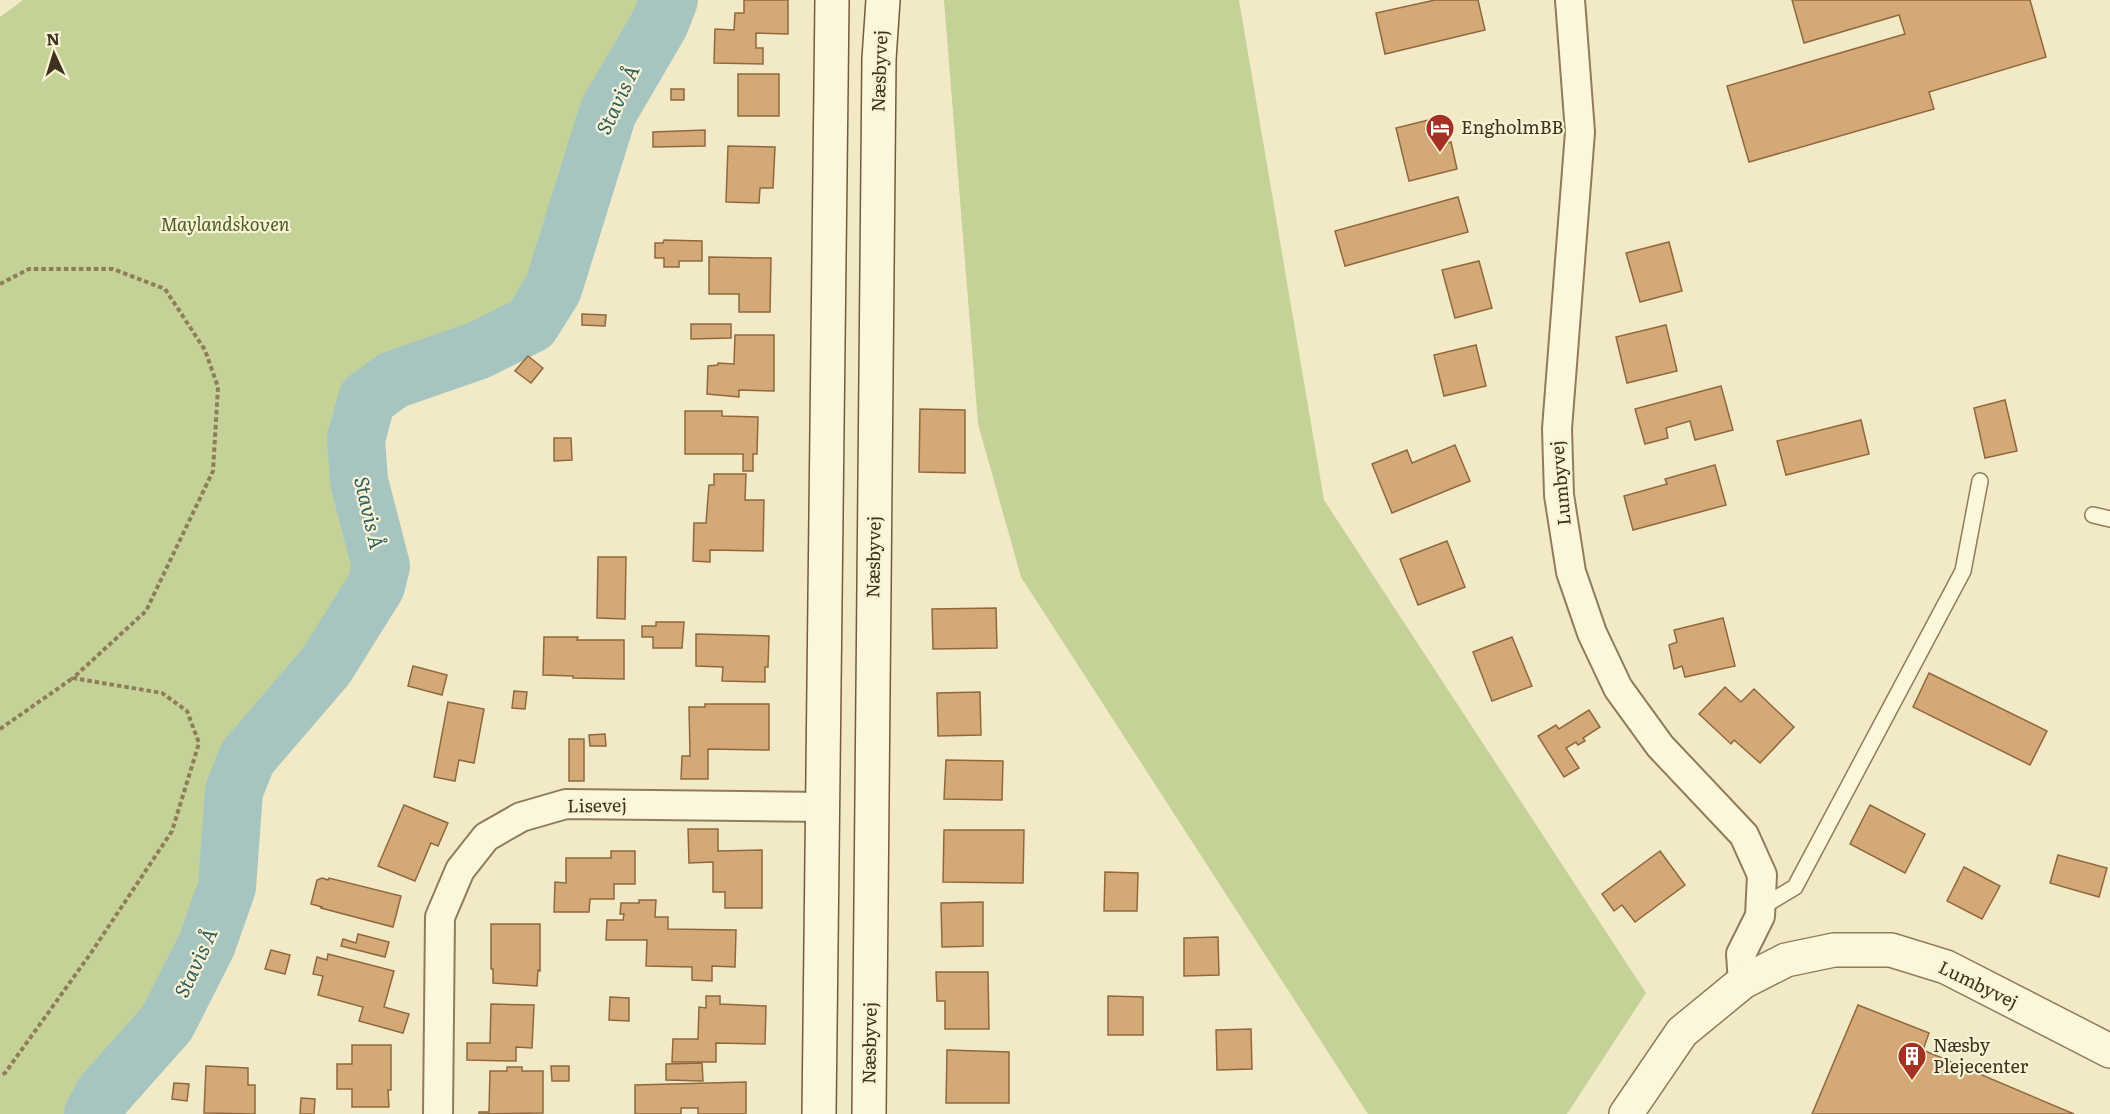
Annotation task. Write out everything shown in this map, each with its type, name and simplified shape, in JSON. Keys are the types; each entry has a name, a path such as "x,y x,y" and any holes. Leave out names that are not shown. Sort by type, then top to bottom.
{"main road":[{"path":"819,1114 832,0"},
{"name":"Næsbyvej","path":"869,1114 879,70 883,0"},
{"name":"Lumbyvej","path":"1743,982 1786,960 1834,950 1891,950 1946,966 2110,1051"},
{"path":"1626,1114 1682,1032 1743,982"}],"street":[{"name":"Lumbyvej","path":"1570,0 1580,132 1557,429 1559,495 1571,572 1592,633 1618,688 1660,746 1744,835 1762,875 1760,916 1741,954 1743,982"},
{"name":"Lisevej","path":"438,1114 441,917 460,870 486,837 521,817 566,804 824,807"}],"lane":[{"path":"1760,908 1795,887 1963,571 1980,481"},
{"path":"2093,515 2110,519"}],"path":[{"path":"0,284 29,269 113,269 165,290 206,350 218,387 213,471 146,611 73,678 0,729"},
{"path":"0,1076 5,1073 91,953 172,831 199,743 187,711 162,693 73,678"}],"green space":[{"name":"Maylandskoven","path":"23,0 669,0 660,23 608,112 553,289 531,324 479,350 393,379 367,399 356,439 359,481 381,566 376,586 326,666 247,758 234,791 227,887 207,944 167,1023 103,1095 93,1114 0,1114 0,17"},
{"path":"944,0 1239,0 1324,500 1646,993 1567,1114 1368,1114 1021,577 978,424"}],"building":[{"path":"744,0 788,0 788,34 756,33 756,48 763,48 763,64 714,63 715,29 734,30 735,13 744,13"},
{"path":"1435,0 1478,0 1485,30 1385,54 1376,13"},
{"path":"1792,0 2030,0 2046,57 1929,92 1934,109 1749,162 1727,86 1905,34 1899,15 1804,43"},
{"path":"738,74 779,74 779,116 738,116"},
{"path":"671,89 684,89 684,100 671,100"},
{"path":"1441,117 1447,143 1451,142 1457,169 1409,181 1396,128"},
{"path":"705,130 705,146 653,147 653,132"},
{"path":"728,146 775,147 773,188 760,188 759,203 726,202"},
{"path":"1458,197 1468,232 1345,266 1335,231"},
{"path":"664,240 702,241 702,261 679,261 679,267 664,267 664,258 655,258 655,243 663,243"},
{"path":"1669,242 1682,291 1640,302 1626,253"},
{"path":"709,257 771,258 770,312 739,312 739,294 709,294"},
{"path":"1479,261 1492,308 1455,318 1442,270"},
{"path":"582,314 606,315 605,326 582,325"},
{"path":"691,324 731,324 731,338 691,339"},
{"path":"1666,325 1677,371 1627,383 1616,337"},
{"path":"735,335 774,335 774,391 739,390 739,397 707,394 708,366 718,365 718,363 734,364"},
{"path":"1476,345 1486,386 1444,396 1434,355"},
{"path":"528,356 543,368 531,383 515,371"},
{"path":"1721,386 1733,430 1695,440 1690,421 1666,428 1668,438 1645,444 1635,409"},
{"path":"2005,400 2017,451 1985,458 1974,408"},
{"path":"920,409 965,410 965,473 919,472"},
{"path":"685,411 722,411 722,416 758,417 757,454 753,454 753,471 743,471 743,454 685,454"},
{"path":"1861,420 1869,454 1786,475 1777,441"},
{"path":"554,438 571,438 572,460 554,461"},
{"path":"1455,445 1470,481 1392,513 1372,464 1407,450 1412,463"},
{"path":"1715,465 1726,505 1633,530 1624,496 1667,484 1665,479"},
{"path":"714,474 746,474 745,500 764,500 763,551 710,550 710,562 693,561 694,523 706,523 709,485 714,485"},
{"path":"1447,541 1465,587 1418,605 1400,559"},
{"path":"598,557 626,557 625,619 597,618"},
{"path":"996,608 997,648 933,649 932,609"},
{"path":"1723,618 1735,666 1685,677 1682,666 1674,669 1669,645 1677,642 1674,630"},
{"path":"656,622 684,622 682,648 653,648 653,637 642,637 642,626 656,626"},
{"path":"696,634 769,636 765,682 722,681 723,667 696,666"},
{"path":"544,637 624,640 624,679 543,675"},
{"path":"1512,637 1532,686 1492,701 1473,652"},
{"path":"413,666 447,675 442,695 408,686"},
{"path":"1929,673 2047,731 2030,765 1913,707"},
{"path":"1725,687 1741,702 1754,689 1794,727 1760,763 1734,740 1731,744 1699,714"},
{"path":"514,691 527,692 525,709 512,708"},
{"path":"980,692 981,735 938,736 937,693"},
{"path":"448,702 484,709 474,763 459,760 455,781 434,777"},
{"path":"705,704 769,704 769,750 708,749 708,779 681,779 682,756 690,756 689,707 705,707"},
{"path":"1589,710 1600,727 1583,738 1585,741 1578,745 1576,742 1566,748 1579,768 1564,777 1538,736 1556,725 1559,729"},
{"path":"605,734 606,746 590,746 589,735"},
{"path":"569,739 584,739 584,781 569,781"},
{"path":"946,760 1003,761 1002,800 944,799"},
{"path":"404,805 448,823 438,846 431,843 415,881 378,866"},
{"path":"1870,805 1925,834 1905,873 1850,844"},
{"path":"688,829 718,829 718,851 762,850 762,908 725,908 725,892 713,892 713,862 689,863"},
{"path":"944,830 1024,830 1023,883 943,882"},
{"path":"611,851 635,851 635,884 614,884 614,899 590,899 589,912 554,912 555,882 566,883 566,858 611,858"},
{"path":"1660,851 1685,885 1635,922 1622,905 1614,911 1602,894"},
{"path":"2058,855 2107,868 2099,897 2050,883"},
{"path":"1964,867 2000,886 1982,919 1947,901"},
{"path":"1105,872 1138,873 1137,911 1104,911"},
{"path":"322,878 401,896 393,927 311,904 317,880"},
{"path":"639,900 656,900 655,917 668,917 668,929 736,930 735,967 712,966 712,981 692,980 692,967 646,966 647,940 606,940 607,920 623,920 624,914 620,914 621,903 639,903"},
{"path":"983,902 983,946 942,947 941,903"},
{"path":"491,924 540,924 540,971 538,970 537,986 493,983"},
{"path":"358,934 389,942 385,957 341,946 343,939 356,943"},
{"path":"1218,937 1219,975 1184,976 1184,938"},
{"path":"271,950 290,955 285,974 265,969"},
{"path":"328,954 394,971 384,1007 409,1014 403,1033 359,1021 363,1007 318,995 323,976 313,974 317,957 327,960"},
{"path":"936,972 988,972 989,1029 945,1029 945,1001 937,1001"},
{"path":"706,996 720,996 720,1004 766,1006 765,1044 716,1043 716,1062 672,1062 673,1039 698,1039 699,1007 706,1008"},
{"path":"1108,996 1143,997 1143,1035 1108,1035"},
{"path":"610,997 629,998 629,1021 609,1020"},
{"path":"491,1004 534,1005 532,1048 516,1047 516,1061 467,1060 467,1043 490,1043"},
{"name":"Næsby Plejecenter","path":"1858,1005 1929,1033 1923,1050 2074,1114 1812,1114"},
{"path":"1251,1029 1252,1069 1217,1070 1216,1030"},
{"path":"352,1045 391,1045 389,1107 352,1107 352,1089 337,1089 337,1064 352,1064"},
{"path":"947,1050 1009,1052 1009,1103 946,1103"},
{"path":"702,1063 703,1081 666,1080 666,1064"},
{"path":"206,1066 248,1068 248,1085 255,1085 255,1114 204,1113"},
{"path":"551,1066 569,1066 569,1081 552,1081"},
{"path":"507,1067 522,1067 522,1071 543,1071 543,1113 479,1114 479,1112 489,1112 490,1071 507,1071"},
{"path":"746,1082 746,1114 698,1114 698,1108 681,1108 681,1114 635,1114 635,1085"},
{"path":"174,1083 189,1084 187,1101 172,1099"},
{"path":"301,1098 315,1099 314,1114 300,1114"}],"waterway":[{"name":"Stavis Å","path":"93,1114 103,1095 167,1023 207,944 227,887 234,791 247,758 326,666 376,586 381,566 359,481 356,439 367,399 393,380 479,350 531,324 553,289 608,112 660,23 669,0"}],"place":[{"name":"EngholmBB","path":"1440,154"},
{"name":"Næsby Plejecenter","path":"1912,1082"}]}
